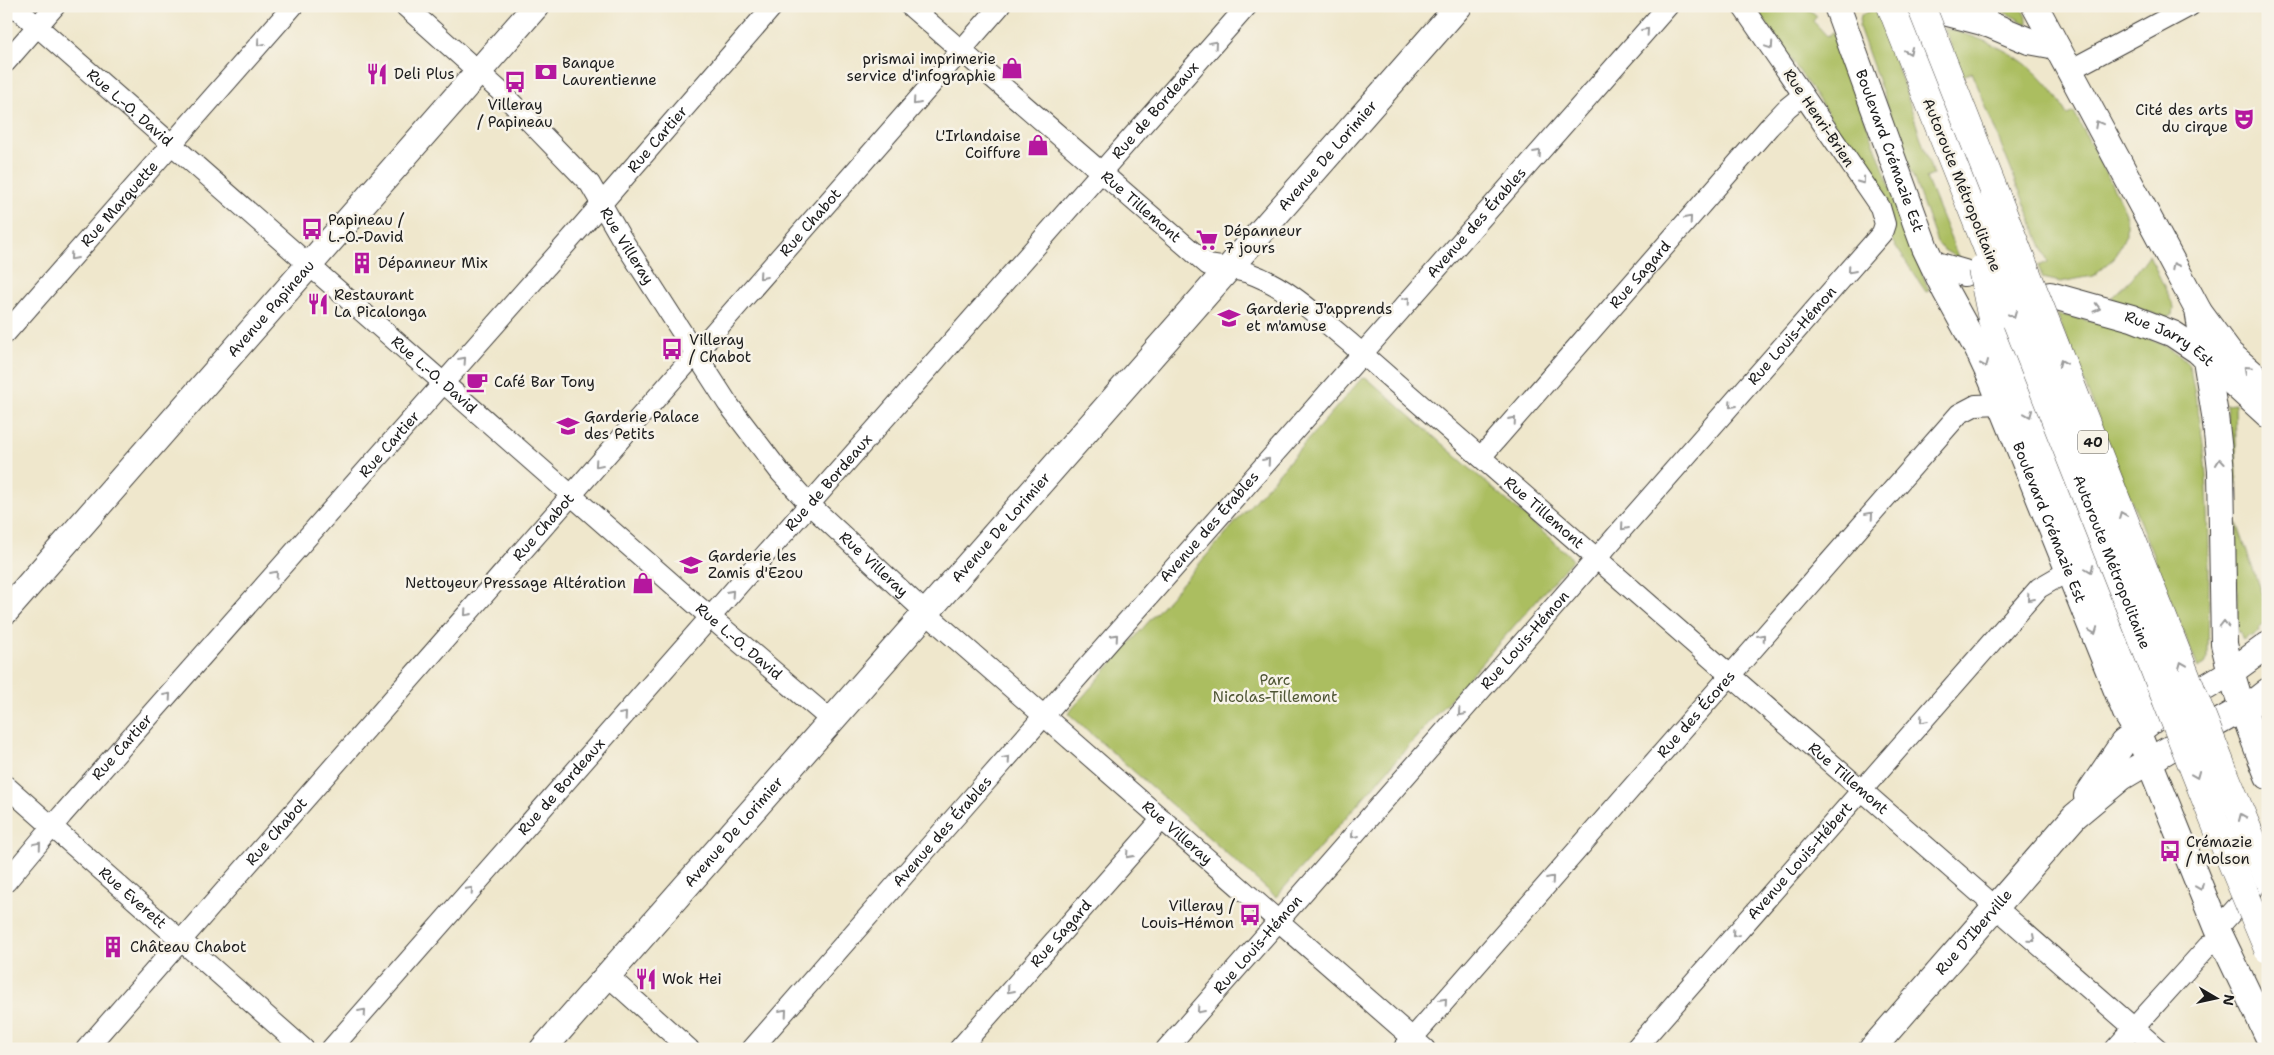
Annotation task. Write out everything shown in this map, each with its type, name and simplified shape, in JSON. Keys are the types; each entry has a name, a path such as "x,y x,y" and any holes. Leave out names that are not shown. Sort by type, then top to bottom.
{"highway":[{"name":"Autoroute Métropolitaine","path":"1891,6 2214,820 2268,949"},
{"name":"Autoroute Métropolitaine","path":"1928,8 2227,780 2268,878"},
{"path":"1970,204 1992,320 2139,695 2148,723"}],"main road":[{"name":"Avenue Papineau","path":"6,611 536,6"},
{"name":"Avenue De Lorimier","path":"544,1049 1459,6"},
{"path":"2035,6 2198,310 2215,415 2221,471 2224,636 2231,672 2268,776"},
{"path":"1928,8 1981,14 2028,41 2056,46"},
{"name":"Boulevard Crémazie Est","path":"1833,9 1933,264 1978,350 2070,570 2126,713 2148,723 2160,754 2212,937 2268,1036"},
{"path":"1933,264 1964,273"},
{"name":"Rue Jarry Est","path":"2050,295 2147,323 2181,339 2204,356 2268,415"},
{"name":"Rue Jarry Est","path":"2198,310 2230,354 2268,387"},
{"path":"2206,687 2231,672 2268,645"},
{"path":"2220,722 2268,691"},
{"name":"Rue D'Iberville","path":"2075,816 2104,768 2123,743 2148,723"},
{"name":"Rue D'Iberville","path":"1872,1049 2075,816 2122,777 2160,754"}],"street":[{"name":"Rue L.-O. David","path":"14,6 710,617 832,721"},
{"path":"6,62 55,6"},
{"name":"Rue Marquette","path":"6,333 292,6"},
{"name":"Rue Villeray","path":"405,6 479,72 586,179 695,353 750,434 780,472 810,505 926,613 1278,920 1413,1045"},
{"name":"Rue Cartier","path":"6,882 773,6"},
{"name":"Rue Tillemont","path":"910,6 1208,265 1250,273 1308,308 1362,352 2158,1049"},
{"name":"Rue Chabot","path":"86,1049 1000,6"},
{"name":"Rue de Bordeaux","path":"331,1049 1247,6"},
{"name":"Avenue des Érables","path":"752,1049 1362,352 1668,6"},
{"name":"Rue Henri-Brien","path":"1742,6 1880,207 1885,224 1882,233"},
{"path":"2070,70 2190,6"},
{"name":"Rue Sagard","path":"1481,457 1769,127 1803,95"},
{"name":"Rue Louis-Hémon","path":"1166,1049 1882,233"},
{"name":"Rue des Écores","path":"1413,1045 1730,674 1959,414 1976,405 2001,404"},
{"name":"Avenue Louis-Hébert","path":"1635,1049 2039,588 2070,570"},
{"name":"Rue Everett","path":"6,786 304,1049"},
{"name":"Rue Sagard","path":"959,1049 1162,819"},
{"path":"2115,1049 2268,873"},
{"path":"608,976 689,1049"}],"green space":[{"path":"1755,6 1805,6 1817,16 1813,21 1827,36 1833,33 1929,291 1926,292 1891,239 1893,229 1885,198"},
{"path":"1993,6 2021,6 2028,22 2027,24"},
{"path":"1872,10 1878,11 1882,20 1933,175 1926,178 1959,259 1944,250 1937,243 1859,27 1861,15"},
{"path":"1944,28 1982,40 2016,57 2044,81 2067,115 2074,112 2126,214 2126,234 2115,257 2093,276 2060,282 2043,278 2038,266 2048,262 1972,72 1963,76"},
{"path":"2149,255 2174,307 2173,315 2165,318 2111,298 2132,278"},
{"path":"2057,314 2106,325 2143,337 2174,351 2188,365 2199,418 2207,486 2208,658 2205,664 2198,668"},
{"name":"Parc Nicolas-Tillemont","path":"1362,378 1368,379 1570,556 1572,560 1276,897 1069,714"},
{"path":"2235,404 2237,479 2236,491 2226,405"},
{"path":"2237,523 2268,613 2268,625 2264,624 2259,629 2260,631 2251,637 2249,635 2243,640 2240,632 2237,631"}],"place":[{"name":"prismai imprimerie service d'infographie","path":"1012,68"},
{"name":"Banque Laurentienne","path":"546,72"},
{"name":"Deli Plus","path":"377,74"},
{"name":"Villeray / Papineau","path":"515,82"},
{"name":"Cité des arts du cirque","path":"2244,119"},
{"name":"L'Irlandaise Coiffure","path":"1038,145"},
{"name":"Papineau / L.-O.-David","path":"312,229"},
{"name":"Dépanneur 7 jours","path":"1207,240"},
{"name":"Dépanneur Mix","path":"362,263"},
{"name":"Restaurant La Picalonga","path":"318,304"},
{"name":"Garderie J'apprends et m'amuse","path":"1229,318"},
{"name":"Villeray / Chabot","path":"672,349"},
{"name":"Café Bar Tony","path":"477,382"},
{"name":"Garderie Palace des Petits","path":"568,426"},
{"name":"Garderie les Zamis d'Ezou","path":"691,565"},
{"name":"Nettoyeur Pressage Altération","path":"643,583"},
{"name":"Crémazie / Molson","path":"2170,851"},
{"name":"Villeray / Louis-Hémon","path":"1250,915"},
{"name":"Château Chabot","path":"113,947"},
{"name":"Wok Hei","path":"646,979"}]}
